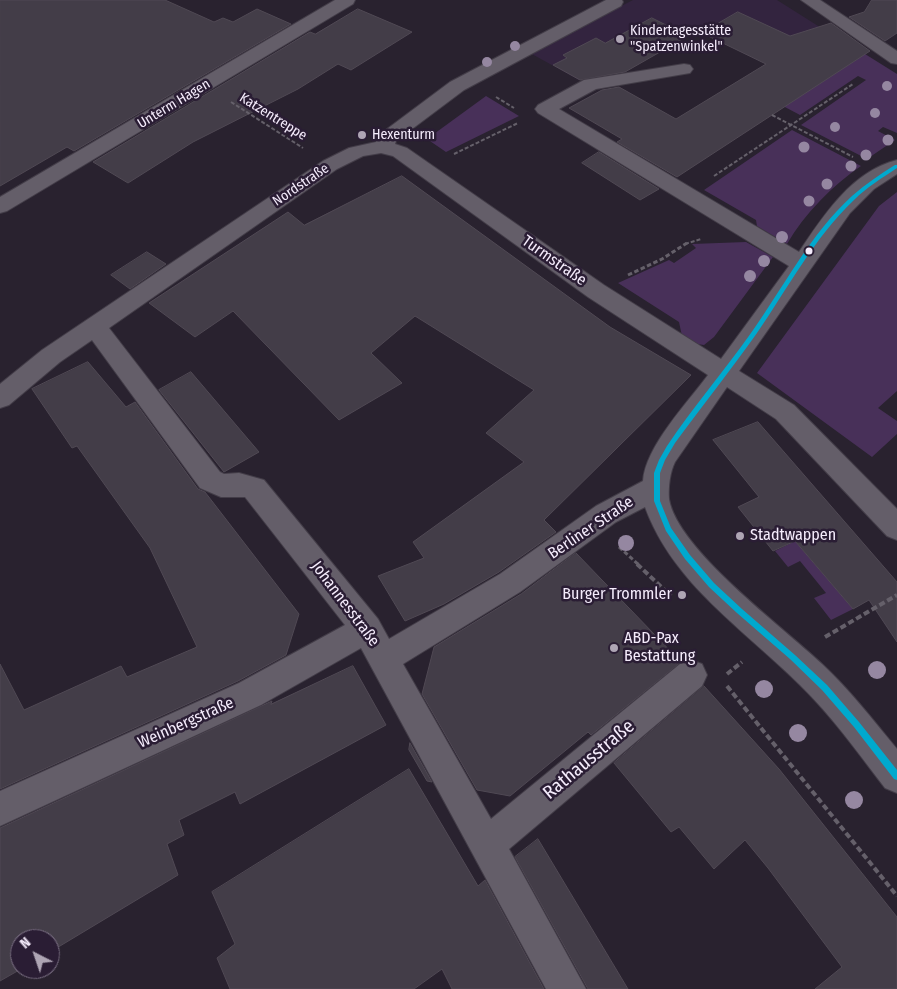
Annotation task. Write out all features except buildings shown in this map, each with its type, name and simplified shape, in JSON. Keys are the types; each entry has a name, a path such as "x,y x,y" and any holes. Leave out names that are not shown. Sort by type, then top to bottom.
{"street":[{"name":"Unterm Hagen","path":"0,206 347,0"},
{"path":"809,0 897,59"},
{"path":"386,146 386,139 398,128 457,86 615,2"},
{"path":"537,113 590,84 684,69"},
{"path":"537,113 686,195 802,264"},
{"name":"Nordstraße","path":"0,398 51,356 330,165 354,151 386,146"},
{"name":"Turmstraße","path":"386,146 400,152 596,291 785,412 897,528"},
{"path":"897,166 882,173 847,200 670,446 656,474 655,488 655,502 660,518 683,552 721,592 792,656 834,700 897,776"},
{"name":"Johannesstraße","path":"94,326 210,480 221,486 239,484 254,488 367,629 385,658 414,716 567,989"},
{"name":"Berliner Straße","path":"385,658 510,583 613,509 655,488"},
{"name":"Weinbergstraße","path":"0,809 250,694 367,629"},
{"name":"Rathausstraße","path":"487,845 691,676"}],"path":[{"path":"686,195 853,84"},
{"name":"Katzentreppe","path":"205,86 330,165"},
{"path":"493,95 537,113"},
{"path":"453,154 537,113"},
{"path":"772,114 853,156"},
{"path":"596,291 662,259 690,241 758,238"},
{"path":"593,523 673,598"},
{"path":"792,656 897,595"},
{"path":"748,657 721,679 897,896"}],"shaded area":[{"name":"Kindertagesstätte \"Spatzenwinkel\"","path":"633,0 777,0 834,36 814,46 708,25 627,70 612,62 579,80 530,53"},
{"path":"849,44 897,74 897,133 883,127 878,131 895,140 867,159 801,125 866,80 858,76 800,115 783,106"},
{"path":"486,96 519,116 446,152 427,139"},
{"path":"792,130 861,166 820,201 787,244 757,226 756,220 704,190"},
{"path":"897,192 897,391 878,408 897,421 897,434 872,457 757,373 879,206"},
{"path":"746,242 773,257 714,337 704,345 697,344 682,336 679,322 618,283 669,260 674,263 696,248 692,244"},
{"path":"795,541 853,609 831,620 814,598 826,593 800,561 788,567 775,551"}],"transit line":[{"path":"897,166 853,198 816,240 754,333 669,448 657,473 657,501 668,529 687,557 739,611 813,676 897,776"}],"place":[{"name":"Kindertagesstätte \"Spatzenwinkel\"","path":"620,39"},
{"name":"Hexenturm","path":"362,135"},
{"name":"Stadtwappen","path":"740,536"},
{"name":"Burger Trommler","path":"682,595"},
{"name":"ABD-Pax Bestattung","path":"614,648"}]}
